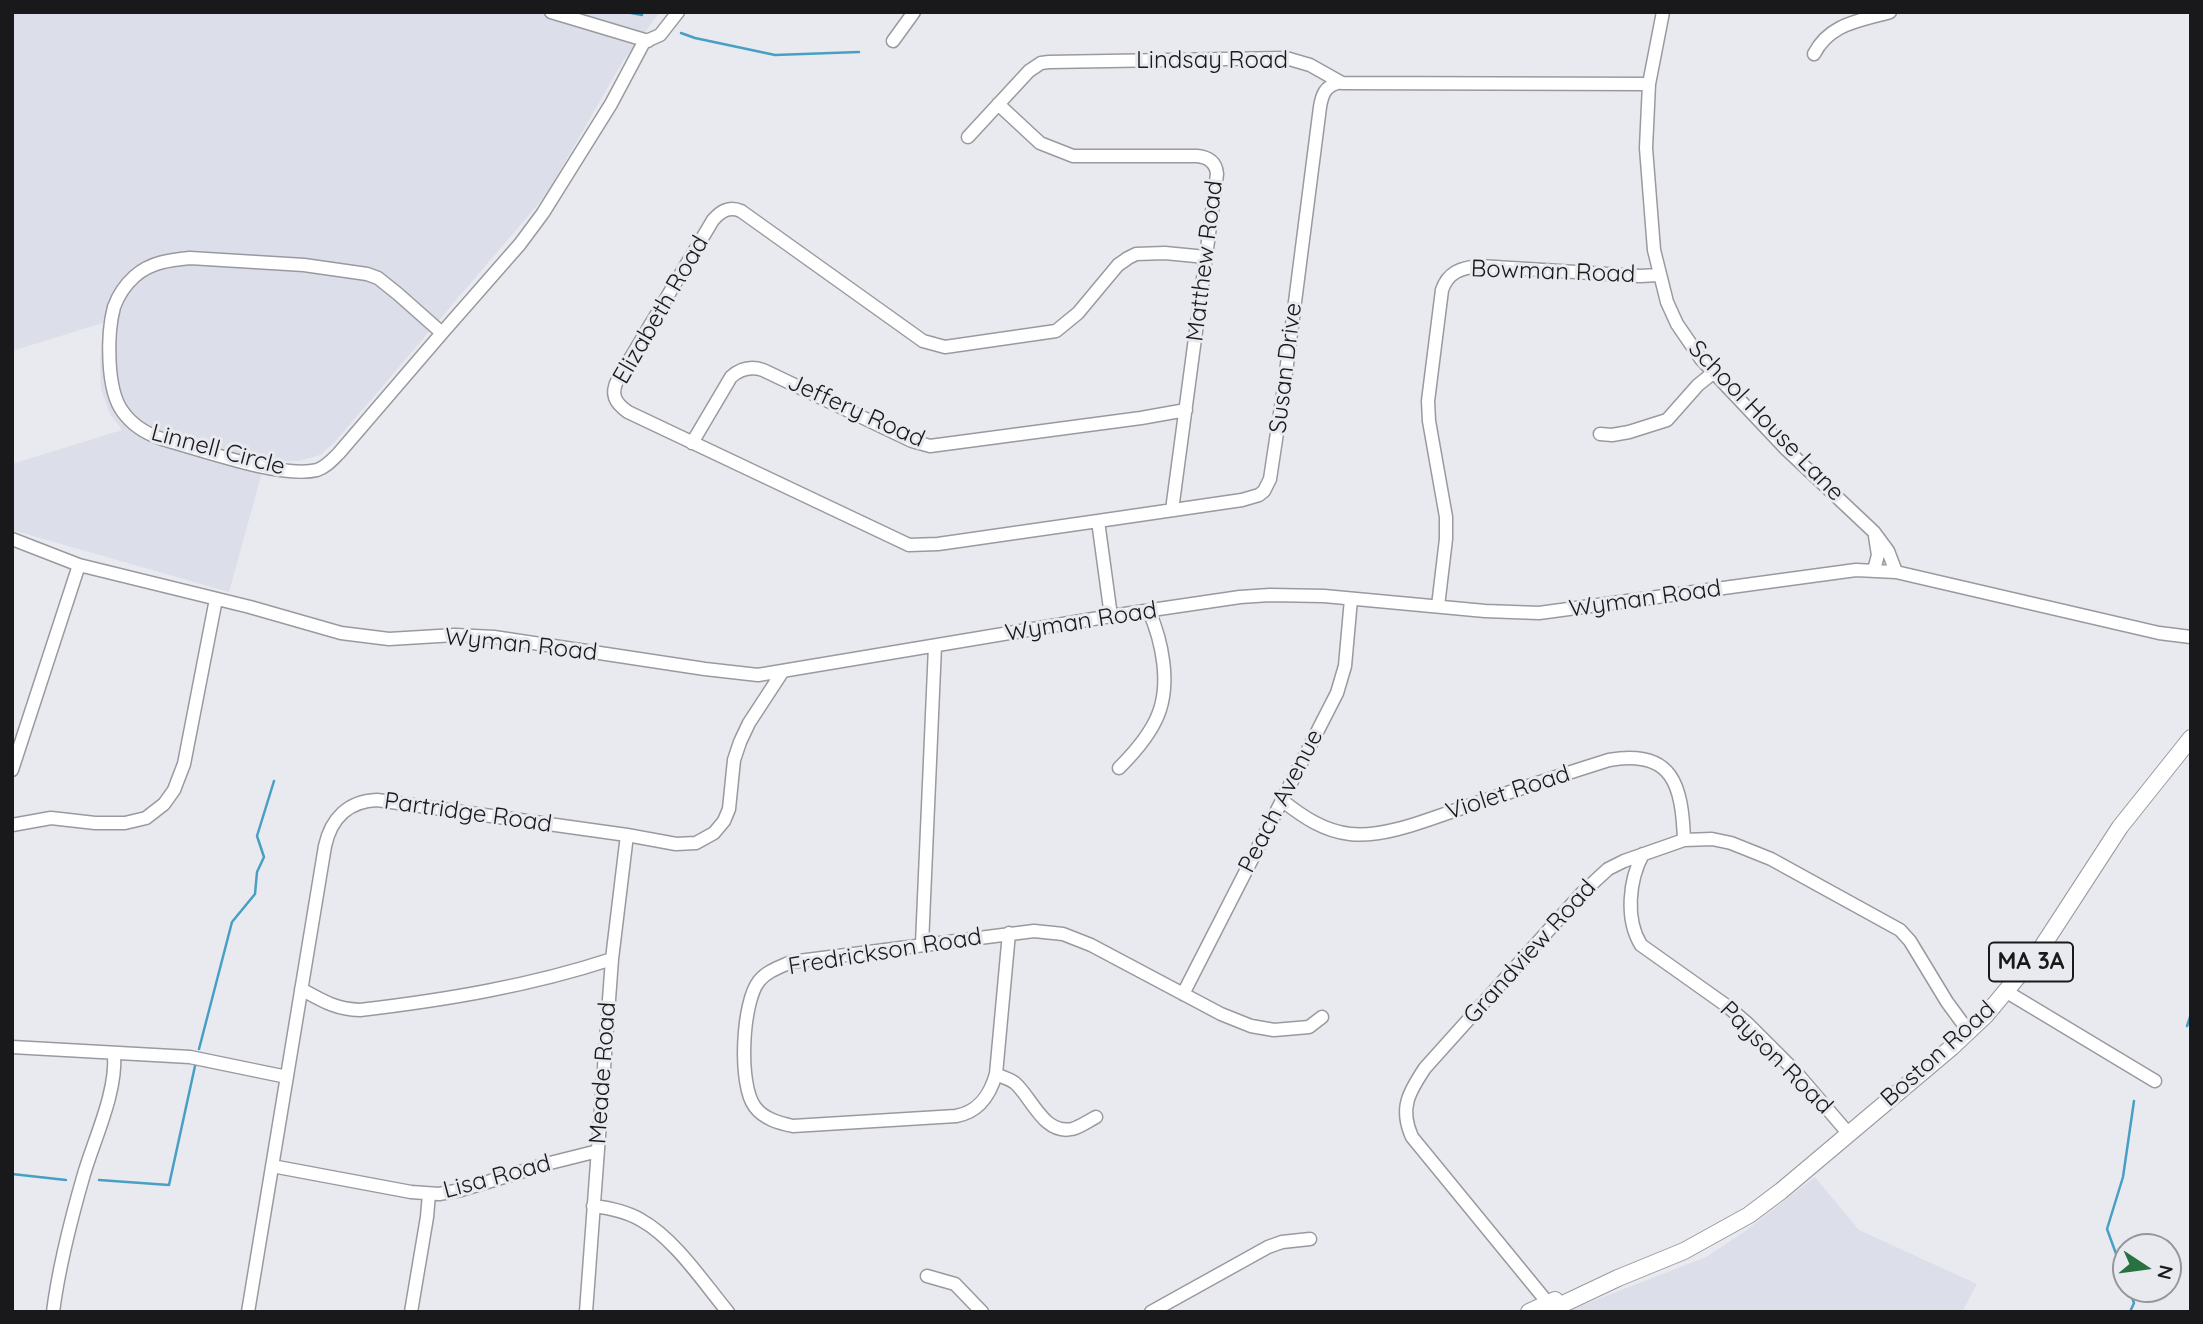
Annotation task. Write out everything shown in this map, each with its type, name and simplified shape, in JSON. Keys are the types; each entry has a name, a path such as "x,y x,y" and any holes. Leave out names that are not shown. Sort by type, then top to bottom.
{"main road":[{"name":"Boston Road","path":"1530,1312 1684,1251 1749,1215 1969,1032 2007,992 2040,950 2120,827 2191,738"}],"street":[{"path":"551,12 648,41"},
{"name":"Linnell Circle","path":"442,333 378,278 354,270 190,258 166,261 149,266 136,275 125,286 115,304 109,363 111,382 122,411 149,435 254,465 291,471 314,471 325,467 520,244 543,213 611,104 644,42 660,34 678,12"},
{"path":"893,41 914,12"},
{"name":"School House Lane","path":"1663,12 1649,84 1646,148 1654,250 1658,275 1667,302 1677,324 1713,373 1786,449 1874,532 1888,551 1896,572"},
{"path":"1814,54 1819,44 1832,31 1890,12"},
{"name":"Lindsay Road","path":"968,137 1029,71 1041,63 1292,58 1317,68 1338,83"},
{"path":"1338,83 1649,84"},
{"name":"Susan Drive","path":"1098,521 1253,497 1264,491 1270,479 1285,380 1320,107 1327,87 1338,83"},
{"name":"Matthew Road","path":"998,104 1041,143 1073,156 1197,156 1210,160 1215,166 1217,174 1172,510"},
{"name":"Elizabeth Road","path":"1098,521 939,544 909,545 628,412 619,406 613,390 713,220 724,210 741,211 923,341 944,347 1056,331 1078,313 1118,265 1136,254 1165,253 1206,257"},
{"name":"Bowman Road","path":"1438,606 1446,517 1429,421 1429,401 1442,290 1448,278 1459,269 1479,266 1658,275"},
{"name":"Jeffery Road","path":"692,443 732,377 748,368 763,370 912,441 930,446 1186,410"},
{"path":"1600,434 1629,432 1667,420 1698,385 1713,373"},
{"path":"1098,521 1111,616"},
{"path":"1874,532 1878,555 1874,570"},
{"name":"Wyman Road","path":"12,538 79,565 322,629 389,639 455,635 494,637 705,670 758,675 1111,616 1260,596 1324,596 1495,612 1556,612 1832,573 1874,570 1896,572 2160,634 2191,645"},
{"path":"12,770 79,565"},
{"path":"12,825 51,818 125,823 146,818 164,804 174,790 184,764 216,599"},
{"name":"Peach Avenue","path":"1183,993 1337,693 1345,666 1351,599"},
{"path":"1119,768 1153,727 1162,701 1162,662 1156,628 1149,611"},
{"name":"Wyman Road","path":"2160,634 2191,636"},
{"path":"922,944 935,646"},
{"name":"Partridge Road","path":"248,1312 326,840 335,821 354,805 383,800 666,843 687,844 706,839 720,828 729,809 734,760 740,742 749,723 783,671"},
{"name":"Violet Road","path":"1283,801 1299,814 1331,830 1349,834 1376,833 1609,760 1634,757 1655,762 1670,775 1680,794 1684,840"},
{"name":"Meade Road","path":"586,1312 612,959 627,835"},
{"name":"Grandview Road","path":"1547,1307 1419,1146 1407,1126 1407,1104 1412,1089 1425,1068 1587,888 1608,869 1684,840 1712,839 1749,849 1896,927 1910,941 1947,1002 1969,1032"},
{"name":"Payson Road","path":"1643,854 1633,879 1632,903 1632,923 1641,945 1748,1024 1795,1071 1848,1133"},
{"name":"Fredrickson Road","path":"1009,933 996,1074 990,1090 977,1108 956,1116 793,1126 766,1117 755,1107 748,1095 745,1055 750,1003 761,978 792,962 1009,933 1044,931 1073,936 1221,1014 1251,1026 1274,1030 1309,1027 1322,1017"},
{"path":"301,989 327,1004 342,1009 360,1010 513,986 612,959"},
{"path":"2007,992 2155,1081"},
{"path":"12,1046 209,1059 287,1077"},
{"path":"52,1312 61,1261 113,1079 114,1054"},
{"path":"996,1074 1017,1085 1044,1119 1055,1127 1062,1130 1073,1129 1096,1117"},
{"name":"Lisa Road","path":"272,1166 429,1194 449,1193 598,1151"},
{"path":"411,1312 429,1194"},
{"path":"593,1206 625,1212 656,1230 728,1312"},
{"path":"1151,1312 1268,1247 1282,1242 1310,1239"},
{"path":"927,1276 955,1284 982,1312"}],"shaded area":[{"path":"12,12 660,12 623,61 546,195 334,443 320,455 299,461 266,458 229,592 12,530 12,464 122,430 110,414 101,389 100,359 106,322 15,350 12,360"},
{"path":"1815,1177 1859,1230 1977,1284 1962,1312 1565,1312 1706,1257 1744,1232"}],"waterway":[{"path":"626,12 642,15"},
{"path":"681,33 775,55 859,52"},
{"path":"199,1049 232,922 255,894 257,872 264,857 257,836 274,781"},
{"path":"2187,1026 2191,1014"},
{"path":"99,1180 169,1185 195,1066"},
{"path":"2112,1243 2107,1229 2123,1177 2134,1101"},
{"path":"12,1174 66,1180"},
{"path":"2130,1312 2134,1303"}]}
